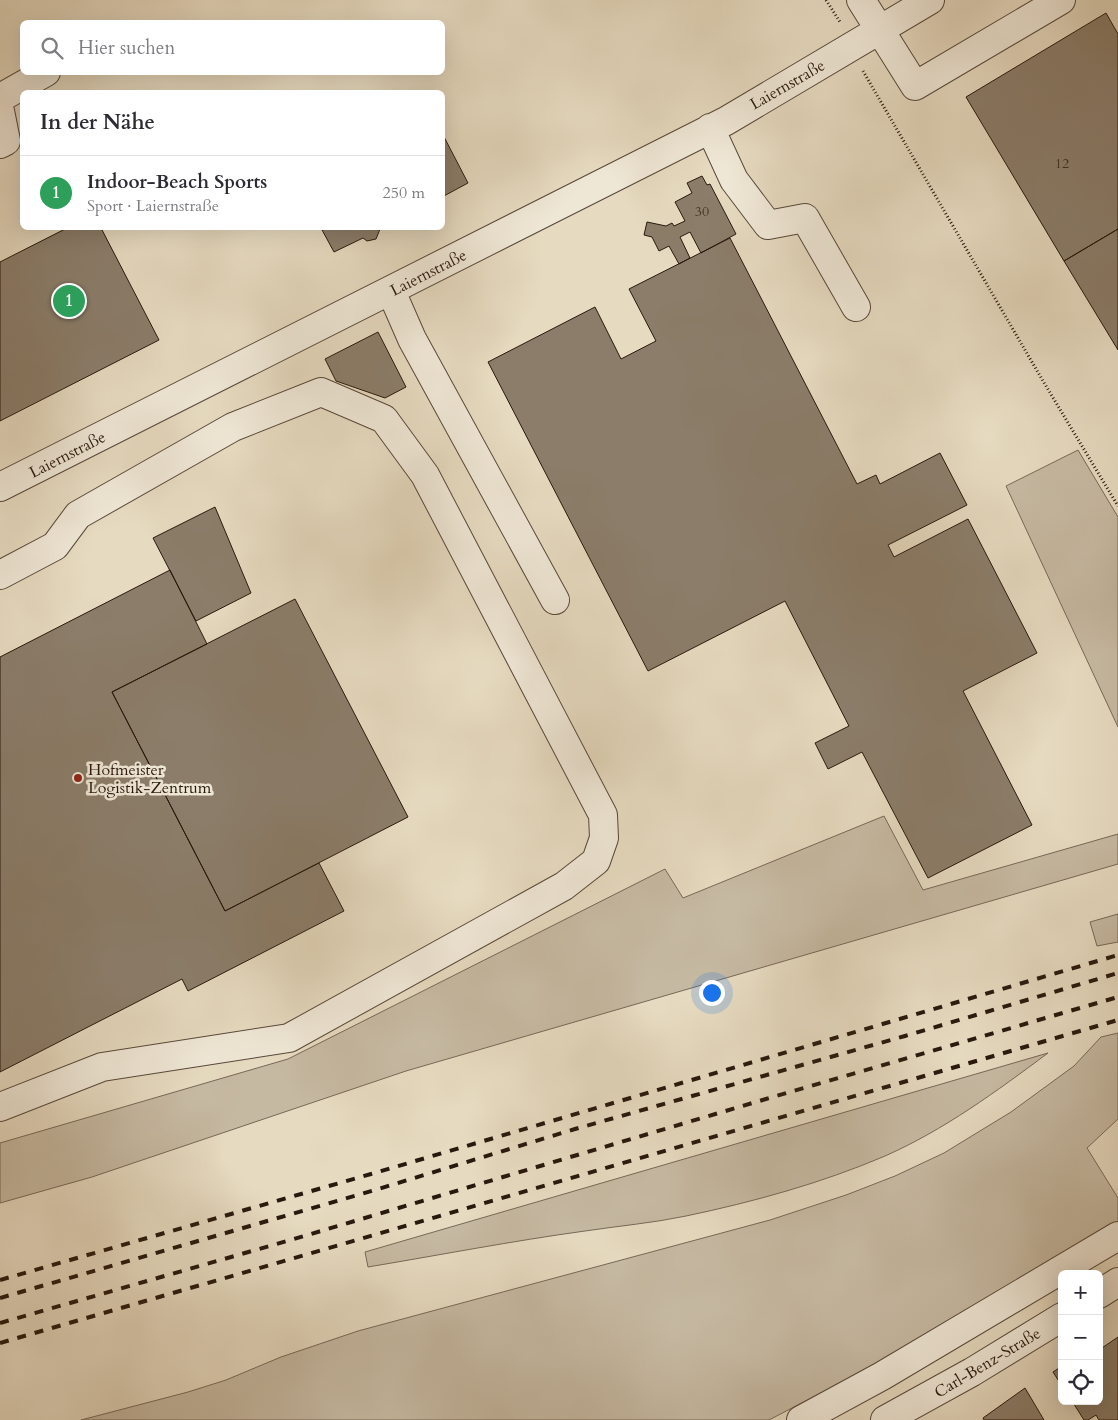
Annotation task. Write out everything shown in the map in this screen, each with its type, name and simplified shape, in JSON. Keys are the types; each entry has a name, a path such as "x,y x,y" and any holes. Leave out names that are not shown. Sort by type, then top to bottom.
{"street":[{"path":"861,0 915,86 1061,0"},
{"name":"Laiernstraße","path":"0,488 710,128 930,0"},
{"path":"0,98 41,75"},
{"path":"0,111 6,142 0,144"},
{"path":"710,128 734,180 768,224 805,218 856,307"},
{"path":"391,291 412,339 555,600"},
{"path":"0,575 55,546 78,515 233,427 321,392 384,419 425,475 602,815 604,838 596,862 564,886 289,1038 102,1067 0,1107"},
{"path":"801,1420 882,1376 1118,1236"},
{"path":"1103,1291 1118,1282"},
{"name":"Carl-Benz-Straße","path":"885,1420 972,1372 1058,1319"}],"path":[{"path":"852,46 863,69 1028,355 1118,506"}],"shaded area":[{"path":"1078,450 1118,517 1118,727 1006,486"},
{"path":"884,816 923,890 1118,834 1118,864 406,1071 92,1177 0,1203 0,1143 288,1059 665,869 683,898"},
{"path":"1118,914 1118,942 1097,946 1090,922"},
{"path":"1118,1033 1118,1119 1087,1148 1118,1198 1118,1225 861,1372 769,1420 81,1420 226,1380 281,1357 358,1331 770,1220 846,1195 895,1176 944,1153 1011,1112 1074,1066 1101,1037"},
{"path":"1048,1053 990,1095 949,1122 907,1146 837,1175 787,1191 711,1211 648,1223 530,1239 368,1267 365,1252"}],"building":[{"path":"1106,13 1118,34 1118,229 1064,261 966,97"},
{"path":"445,139 468,183 445,195"},
{"path":"702,176 707,185 710,184 736,234 701,253 690,232 680,237 690,258 679,264 669,246 659,251 652,237 644,235 647,222 666,226 672,223 674,226 685,221 675,202 692,193 687,183"},
{"path":"1118,229 1118,350 1064,261"},
{"path":"63,230 102,230 159,340 0,421 0,262"},
{"path":"322,230 380,230 376,239 367,241 363,238 334,252"},
{"path":"730,238 857,484 876,475 880,484 940,453 967,505 888,545 894,557 968,519 1037,653 963,691 1032,825 928,878 862,752 828,769 815,743 849,726 785,601 648,671 488,362 595,307 621,359 656,341 629,289"},
{"path":"378,332 406,387 385,398 336,381 325,359"},
{"path":"215,507 251,593 196,621 153,538"},
{"name":"Hofmeister Logistik-Zentrum","path":"170,570 207,644 112,692 225,911 319,863 344,911 188,991 182,979 0,1072 0,657"},
{"path":"295,599 408,817 225,911 112,692"},
{"path":"1118,1337 1118,1420 1099,1420 1096,1415 1088,1420 1084,1420 1075,1405 1103,1405 1103,1347"},
{"path":"1058,1369 1058,1380 1053,1372"},
{"path":"1025,1388 1044,1420 984,1420 983,1418"}],"railway":[{"path":"0,1280 371,1174 1118,955"},
{"path":"0,1298 375,1190 575,1129 905,1036 1118,973"},
{"path":"0,1323 294,1239 1118,997"},
{"path":"0,1343 1118,1020"}],"place":[{"name":"Indoor-Beach Sports","path":"69,301"},
{"name":"Hofmeister Logistik-Zentrum","path":"78,778"}]}
